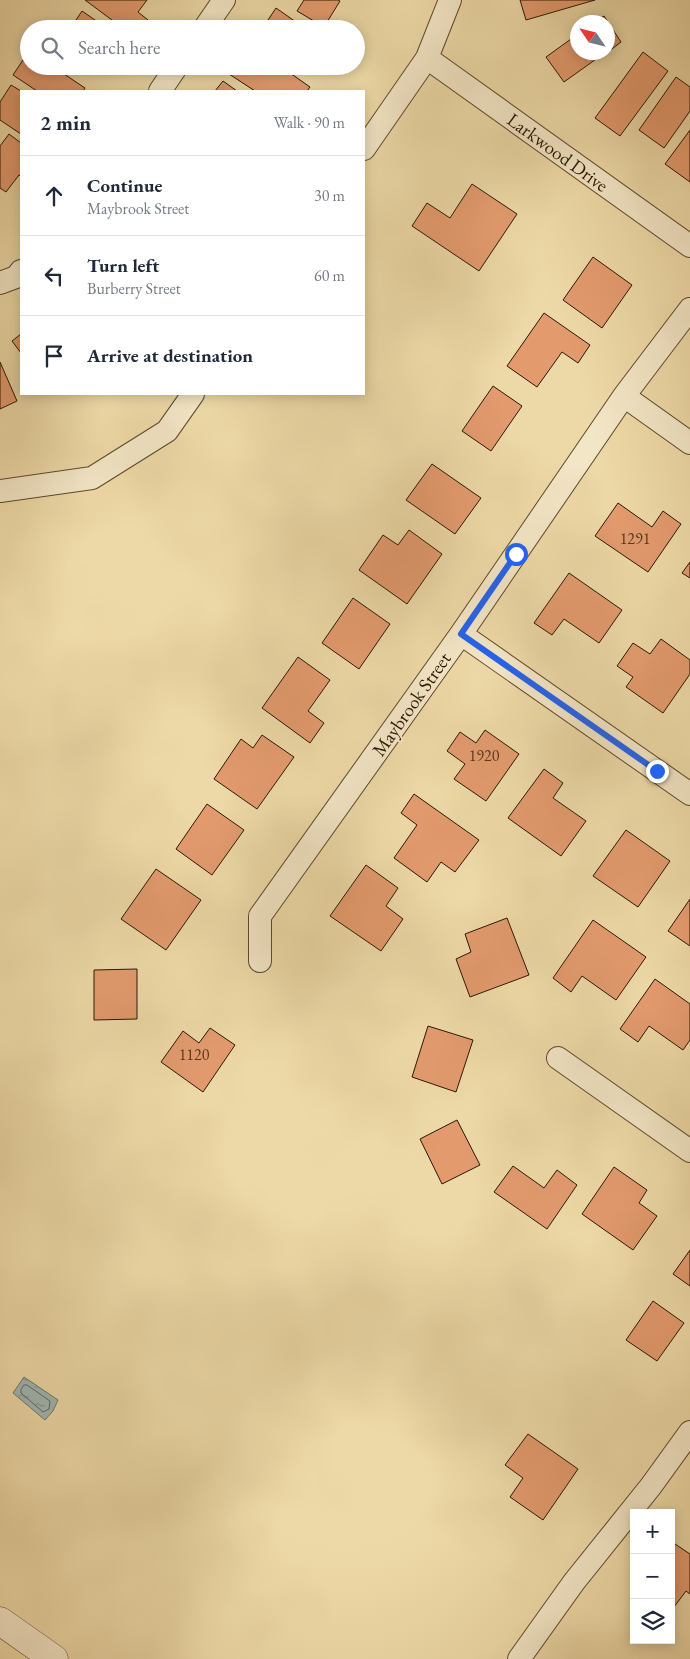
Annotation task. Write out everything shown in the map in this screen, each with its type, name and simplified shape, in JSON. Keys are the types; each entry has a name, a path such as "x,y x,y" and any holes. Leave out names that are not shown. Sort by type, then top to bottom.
{"street":[{"path":"210,20 224,0"},
{"path":"365,148 427,58 450,0"},
{"name":"Larkwood Drive","path":"427,58 690,246"},
{"path":"161,90 171,75"},
{"path":"0,283 16,277 20,272"},
{"name":"Maybrook Street","path":"260,961 260,916 461,634 624,396 690,309"},
{"path":"0,491 92,478 167,431 192,395"},
{"path":"624,396 690,443"},
{"path":"461,634 690,794"},
{"path":"558,1058 690,1151"},
{"path":"519,1659 574,1582 651,1486 690,1432"},
{"path":"0,1621 54,1659"}],"water":[{"path":"24,1377 58,1400 53,1411 45,1420 13,1393"}],"building":[{"path":"85,0 147,0 138,12 148,20 112,20"},
{"path":"304,0 340,1 328,20 312,20 297,11"},
{"path":"520,0 595,0 526,20"},
{"path":"276,8 293,20 268,20"},
{"path":"82,11 95,20 76,20"},
{"path":"615,33 621,42 615,47"},
{"path":"570,40 570,60 595,60 564,82 546,57"},
{"path":"643,52 668,71 620,136 595,118"},
{"path":"20,64 20,75 66,75 85,88 84,90 36,90 13,75"},
{"path":"231,75 293,75 310,87 308,90 253,90"},
{"path":"676,77 690,87 690,111 664,148 639,130"},
{"path":"223,81 236,90 216,90"},
{"path":"11,85 20,90 20,133 0,120 0,102"},
{"path":"690,130 690,182 665,164"},
{"path":"9,134 20,142 20,176 6,192 0,188 0,146"},
{"path":"472,184 517,214 479,271 412,226 427,203 450,218"},
{"path":"593,257 632,285 602,328 563,300"},
{"path":"544,313 590,345 578,363 562,352 537,387 507,366"},
{"path":"20,335 20,352 12,341"},
{"path":"0,362 17,401 0,409"},
{"path":"493,386 522,406 491,451 462,431"},
{"path":"432,464 481,498 455,534 406,500"},
{"path":"618,503 652,527 663,511 681,524 648,572 595,536"},
{"path":"409,530 442,554 407,604 359,570 383,535 398,545"},
{"path":"690,562 690,578 682,573"},
{"path":"569,573 622,610 599,643 564,619 552,635 534,623"},
{"path":"353,598 390,624 359,669 322,643"},
{"path":"661,639 690,660 690,674 663,713 626,687 633,677 617,666 633,643 650,654"},
{"path":"298,657 330,680 308,711 324,723 310,743 262,708"},
{"path":"485,730 519,754 486,801 454,779 465,764 447,751 460,732 476,743"},
{"path":"262,735 294,757 257,809 214,779 241,739 253,748"},
{"path":"544,769 563,783 553,798 586,821 561,856 508,818"},
{"path":"414,794 479,840 455,872 441,862 427,882 394,858 417,825 401,813"},
{"path":"207,804 244,830 212,875 176,849"},
{"path":"626,830 670,861 638,907 593,876"},
{"path":"366,865 398,888 386,906 403,919 381,951 330,916"},
{"path":"156,869 201,900 166,950 121,919"},
{"path":"690,899 690,946 668,931"},
{"path":"507,918 529,975 470,997 456,959 471,952 465,934"},
{"path":"593,920 646,957 616,1000 582,976 571,992 553,978"},
{"path":"137,969 137,1019 94,1020 94,970"},
{"path":"655,979 690,1004 690,1040 683,1050 649,1026 638,1042 620,1029"},
{"path":"428,1026 473,1040 456,1092 412,1077"},
{"path":"210,1028 235,1045 203,1092 161,1062 183,1031 199,1043"},
{"path":"457,1120 480,1165 442,1184 420,1139"},
{"path":"513,1166 544,1188 557,1170 577,1185 547,1229 494,1192"},
{"path":"614,1167 647,1190 639,1203 657,1216 633,1250 582,1214"},
{"path":"690,1250 690,1286 673,1274"},
{"path":"653,1301 684,1323 657,1361 626,1340"},
{"path":"528,1434 578,1469 543,1520 510,1497 523,1478 505,1465"},
{"path":"675,1544 690,1554 690,1594 686,1591 675,1606"}],"route":[{"path":"516,554 461,634 657,771"}]}
